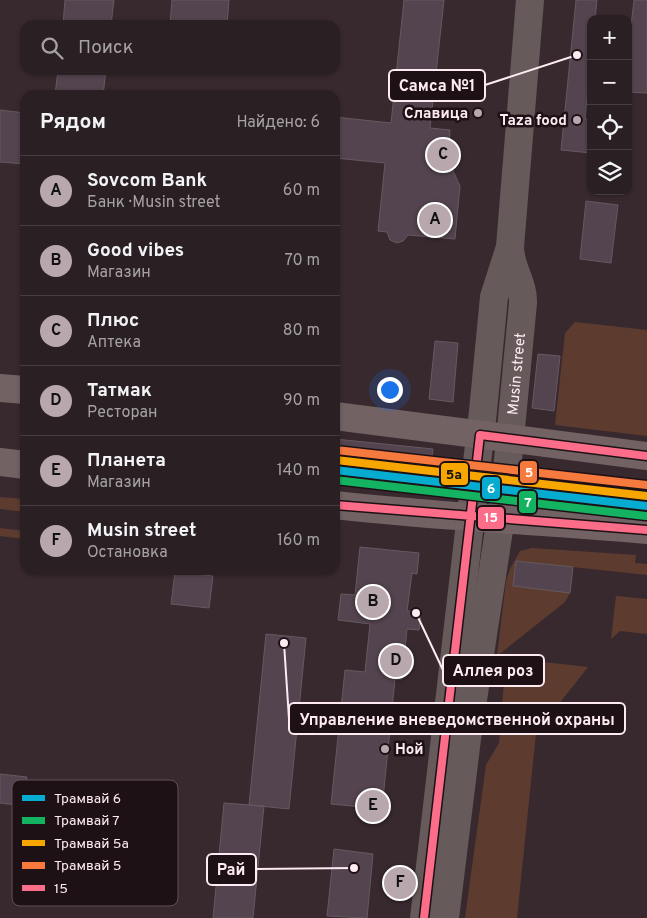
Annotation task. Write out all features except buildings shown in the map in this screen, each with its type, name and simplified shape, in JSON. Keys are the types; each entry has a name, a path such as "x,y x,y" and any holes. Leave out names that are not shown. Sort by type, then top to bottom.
{"main road":[{"path":"0,388 20,390"},
{"path":"340,417 647,456"},
{"path":"0,462 20,464"},
{"path":"340,506 421,515 470,516 647,530"}],"street":[{"name":"Musin street","path":"445,918 499,518 505,491 524,295 512,266 510,247 530,0"},
{"name":"Musin street","path":"424,918 480,436 494,297 510,247"}],"shaded area":[{"path":"575,322 647,330 647,436 555,425 565,333"},
{"path":"0,497 20,499 20,511 0,509"},
{"path":"0,528 20,530 20,538 0,536"},
{"path":"532,548 636,555 635,563 647,564 647,575 516,561 513,586 570,593 565,602 497,656 506,581 520,551"},
{"path":"616,596 647,599 647,634 620,631 611,639"},
{"path":"516,659 588,667 536,733 517,918 465,918 486,765 499,743 505,670 509,660"}],"tram line":[{"name":"5","path":"340,450 647,485"},
{"name":"5а","path":"340,460 647,496"},
{"name":"6","path":"340,471 647,506"},
{"name":"7","path":"340,481 646,516"}],"transit line":[{"name":"15","path":"424,918 480,435 647,456"},
{"name":"15","path":"340,505 647,530"}],"place":[{"name":"Самса №1","path":"577,55"},
{"name":"Славица","path":"478,113"},
{"name":"Taza food","path":"577,120"},
{"name":"Плюс","path":"443,155"},
{"name":"Sovcom Bank","path":"435,220"},
{"name":"Good vibes","path":"373,602"},
{"name":"Аллея роз","path":"416,613"},
{"name":"Управление вневедомственной охраны","path":"284,643"},
{"name":"Татмак","path":"396,661"},
{"name":"Ной","path":"385,749"},
{"name":"Планета","path":"373,806"},
{"name":"Рай","path":"354,868"},
{"name":"Musin street","path":"400,883"}]}
